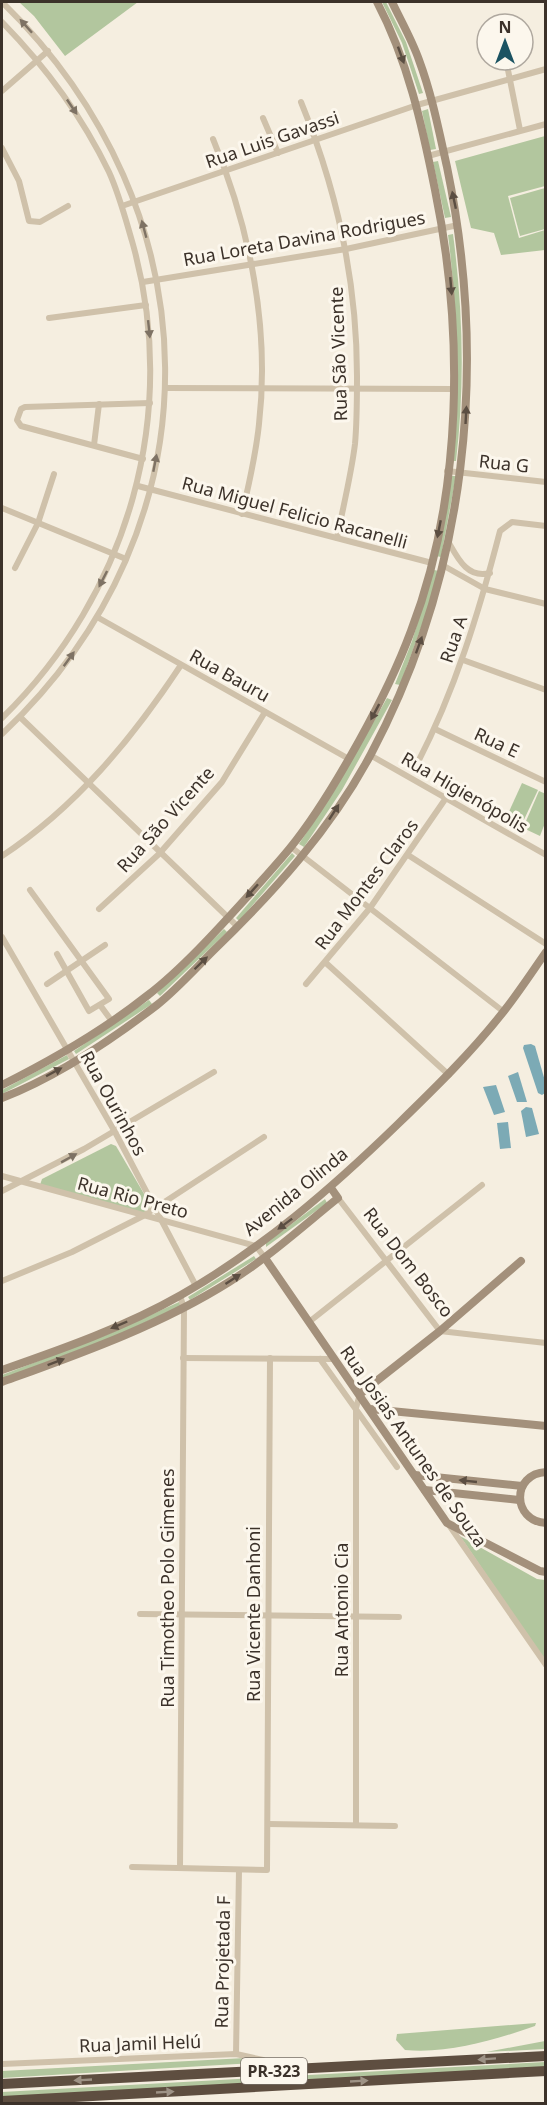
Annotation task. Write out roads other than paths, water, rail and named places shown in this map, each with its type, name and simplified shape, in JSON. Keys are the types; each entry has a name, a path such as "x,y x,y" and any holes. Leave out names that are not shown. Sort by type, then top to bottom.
{"highway":[{"name":"PR-323","path":"2,2084 546,2056"},
{"name":"PR-323","path":"2,2101 546,2071"}],"street":[{"path":"2,2 48,51 101,127 136,202 156,280 164,335 165,388 150,490 126,559 97,617 47,688 2,734"},
{"path":"2,1085 67,1049 150,994 227,918 291,847 349,759 386,690 412,629 432,563 447,471 454,389 453,307 443,228 417,105 396,42 377,2"},
{"path":"2,1098 74,1061 159,1004 238,927 303,857 370,756 420,646 444,566 460,473 466,420 467,316 458,225 432,100 419,60 392,2"},
{"path":"2,22 37,60 83,125 109,172 122,206 143,282 150,348 150,403 143,459 138,486 115,554 78,624 38,681 2,718"},
{"path":"2,91 48,51"},
{"path":"432,100 546,69"},
{"path":"509,72 520,130"},
{"name":"Rua Luis Gavassi","path":"122,206 432,100"},
{"name":"Rua São Vicente","path":"301,102 316,139 338,207 355,321 357,388 355,443 337,538"},
{"path":"263,118 278,153"},
{"path":"428,156 546,124"},
{"path":"213,140 239,209 258,306 261,388 256,451 242,514"},
{"path":"2,148 19,181 29,221 39,222 68,206"},
{"name":"Rua Loreta Davina Rodrigues","path":"143,282 346,249 458,225"},
{"path":"138,261 151,258"},
{"path":"49,318 146,305"},
{"path":"165,388 454,389"},
{"path":"143,459 21,426 17,420 21,409 25,407 150,403"},
{"path":"94,445 99,404"},
{"name":"Rua G","path":"447,471 546,482"},
{"path":"15,568 39,523 54,474"},
{"name":"Rua Miguel Felicio Racanelli","path":"138,486 432,563"},
{"path":"2,508 126,559"},
{"name":"Rua A","path":"416,766 435,729 463,660 490,573 500,531 512,522 546,526"},
{"path":"449,543 459,560 475,573 490,573"},
{"path":"454,571 459,560"},
{"path":"432,563 444,566 485,589 546,604"},
{"name":"Rua Bauru","path":"97,617 349,759"},
{"path":"463,660 546,690"},
{"path":"2,856 31,835 89,783 140,724 181,665"},
{"path":"38,681 47,688"},
{"path":"386,690 399,696"},
{"name":"Rua São Vicente","path":"99,909 159,854 222,782 265,712"},
{"path":"20,717 159,854 238,927"},
{"name":"Rua E","path":"435,729 546,782"},
{"name":"Rua Higienópolis","path":"370,756 546,855"},
{"name":"Rua Montes Claros","path":"306,984 370,908 446,798"},
{"path":"291,847 504,1012"},
{"path":"408,855 546,944"},
{"path":"30,890 109,999 89,1011 57,954"},
{"name":"Rua Ourinhos","path":"2,937 115,1132 196,1286"},
{"path":"47,984 83,962 105,945"},
{"name":"Avenida Olinda","path":"2,1370 87,1338 180,1296 256,1246 331,1188 449,1075 504,1012 546,952"},
{"path":"326,963 449,1075"},
{"path":"100,1005 111,1020"},
{"path":"2,1191 115,1132 214,1072"},
{"path":"2,1281 72,1252 155,1210 264,1137"},
{"name":"Rua Rio Preto","path":"2,1176 256,1246"},
{"path":"309,1322 482,1185"},
{"name":"Rua Dom Bosco","path":"331,1188 440,1331 546,1342"},
{"name":"Avenida Olinda","path":"2,1382 94,1348 183,1308 265,1258 338,1198"},
{"name":"Rua Josias Antunes de Souza","path":"256,1246 546,1665"},
{"path":"360,1394 440,1331 522,1261"},
{"name":"Rua Timotheo Polo Gimenes","path":"180,1296 183,1308 180,1868"},
{"path":"183,1358 334,1359"},
{"name":"Rua Vicente Danhoni","path":"239,1870 267,1870 270,1358"},
{"path":"320,1359 397,1467"},
{"name":"Rua Antonio Cia","path":"356,1826 356,1408 360,1394"},
{"path":"370,1409 546,1426"},
{"path":"546,1472 533,1475 522,1486 519,1500 522,1510 530,1519 546,1523"},
{"path":"415,1475 522,1486"},
{"path":"425,1490 519,1500"},
{"path":"447,1523 546,1572"},
{"path":"140,1614 399,1617"},
{"path":"268,1824 394,1826"},
{"path":"132,1867 239,1870"},
{"name":"Rua Projetada F","path":"236,2054 239,1870"},
{"name":"Rua Jamil Helú","path":"2,2064 236,2054 263,2060 275,2071"}],"water":[{"path":"524,1045 535,1046 545,1081 545,1093 542,1095 538,1093 523,1048"},
{"path":"518,1072 527,1102 517,1102 508,1076"},
{"path":"496,1085 505,1112 494,1115 483,1087"},
{"path":"526,1107 532,1108 539,1134 526,1137 521,1111"},
{"path":"508,1122 511,1148 500,1149 497,1123"}]}
